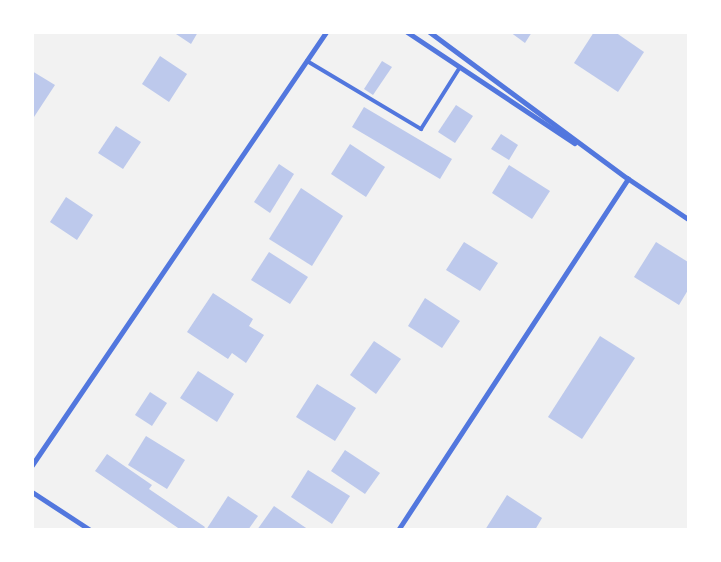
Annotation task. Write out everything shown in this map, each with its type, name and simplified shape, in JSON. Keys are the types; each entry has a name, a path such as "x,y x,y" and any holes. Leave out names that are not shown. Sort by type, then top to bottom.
{"street":[{"path":"32,465 326,32"},
{"path":"407,32 688,219"},
{"path":"429,32 628,179"},
{"path":"398,530 628,179"},
{"path":"32,492 90,530"}],"lane":[{"path":"307,61 421,128 460,67"}],"building":[{"path":"173,32 198,32 191,44"},
{"path":"510,32 532,32 525,43"},
{"path":"594,32 615,32 644,52 618,92 574,63"},
{"path":"160,56 187,74 169,102 142,84"},
{"path":"382,61 392,67 373,95 364,89"},
{"path":"32,71 55,85 32,120"},
{"path":"456,105 473,116 455,143 438,132"},
{"path":"364,107 452,159 440,179 352,127"},
{"path":"116,126 141,142 123,169 98,153"},
{"path":"501,134 518,145 509,160 491,149"},
{"path":"350,144 385,167 366,197 331,174"},
{"path":"279,164 294,174 270,213 254,202"},
{"path":"509,165 550,191 532,219 492,193"},
{"path":"301,188 343,216 312,266 269,239"},
{"path":"66,197 93,215 77,240 50,222"},
{"path":"464,242 498,263 480,291 446,270"},
{"path":"656,242 688,262 688,290 679,305 634,277"},
{"path":"269,252 308,277 290,304 251,280"},
{"path":"213,293 253,319 249,326 264,335 246,363 232,353 228,359 187,332"},
{"path":"425,298 460,321 442,348 408,326"},
{"path":"600,336 635,358 582,439 548,417"},
{"path":"374,341 401,359 376,394 350,375"},
{"path":"198,371 234,394 217,422 180,398"},
{"path":"317,384 356,408 335,441 296,417"},
{"path":"150,392 167,403 152,426 135,415"},
{"path":"146,436 185,460 167,489 128,465"},
{"path":"345,450 380,473 365,494 331,471"},
{"path":"107,454 152,485 149,489 205,527 203,530 181,530 95,471"},
{"path":"308,470 350,496 332,524 291,497"},
{"path":"507,495 542,518 535,530 485,530"},
{"path":"228,496 258,516 248,530 206,530"},
{"path":"274,506 309,530 257,530"}]}
